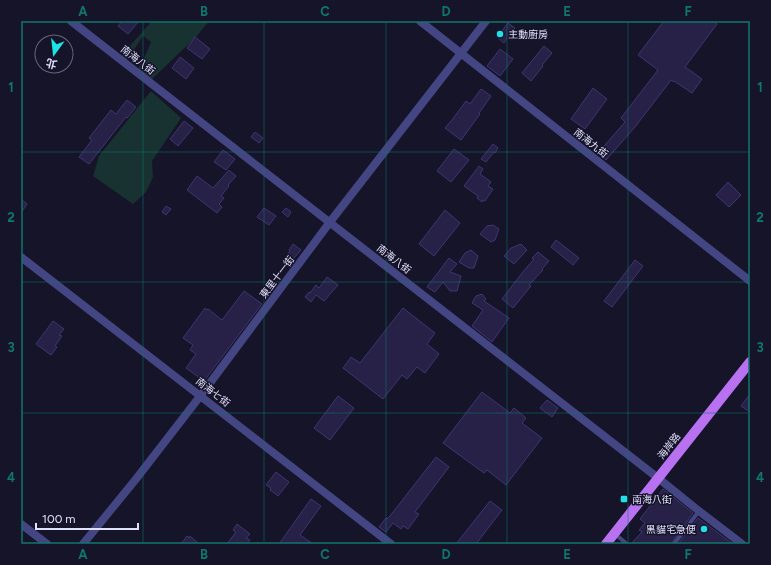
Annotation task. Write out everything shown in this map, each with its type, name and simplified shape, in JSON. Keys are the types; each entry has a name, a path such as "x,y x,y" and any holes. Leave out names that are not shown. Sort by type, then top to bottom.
{"main road":[{"name":"海岸路","path":"606,544 750,362"}],"street":[{"name":"南海八街","path":"71,21 742,544"},
{"name":"南海九街","path":"420,21 750,281"},
{"name":"東里十一街","path":"83,544 201,395 330,222 486,21"},
{"name":"南海七街","path":"21,257 392,544"},
{"path":"21,524 47,544"}],"lane":[{"path":"674,544 699,511"},
{"path":"615,533 627,544"}],"green space":[{"path":"152,21 209,21 196,37 151,80 138,69 151,42 143,36 127,60 121,56"},
{"path":"151,91 181,118 152,161 153,177 146,192 133,204 93,176 99,156"}],"building":[{"path":"122,21 139,21 128,34 118,26"},
{"path":"664,21 712,21 717,24 685,67 702,79 692,93 671,80 635,127 606,160 598,153 625,122 621,118 658,70 638,55"},
{"path":"508,23 515,28 504,43 497,37"},
{"path":"195,37 210,49 202,59 187,48"},
{"path":"544,46 552,53 531,81 522,73"},
{"path":"500,49 513,59 500,76 487,66"},
{"path":"180,57 194,68 186,79 172,68"},
{"path":"593,88 607,99 585,129 571,119"},
{"path":"481,89 491,96 461,140 445,128 466,101 470,104"},
{"path":"127,100 136,107 127,118 126,117 89,164 79,157 92,140 89,138 111,110 116,114"},
{"path":"184,121 193,128 178,146 170,139"},
{"path":"255,132 263,138 259,143 251,137"},
{"path":"493,144 498,148 486,162 481,159"},
{"path":"454,149 469,160 451,182 437,171"},
{"path":"223,150 235,159 226,170 214,162"},
{"path":"479,166 483,169 480,174 491,182 488,186 493,189 485,201 483,200 482,202 477,198 478,196 464,186"},
{"path":"229,170 236,176 221,196 224,198 219,204 222,207 217,213 187,190 197,176 213,188"},
{"path":"728,182 741,195 729,207 716,195"},
{"path":"21,199 27,204 21,213"},
{"path":"166,206 171,209 166,215 162,212"},
{"path":"264,208 276,216 269,225 257,217"},
{"path":"286,208 291,212 288,217 282,212"},
{"path":"445,210 460,223 434,256 419,244"},
{"path":"493,225 499,229 495,240 491,242 480,234 487,226"},
{"path":"556,240 579,258 573,265 551,247"},
{"path":"293,244 301,250 288,265 283,261"},
{"path":"521,244 527,250 514,264 504,256 511,248"},
{"path":"471,250 478,256 474,268 469,268 459,262 465,253"},
{"path":"538,252 549,261 529,285 531,286 513,308 502,299"},
{"path":"449,258 457,264 450,272 461,276 457,291 450,291 443,282 435,292 427,287"},
{"path":"635,260 643,266 612,307 604,301"},
{"path":"327,277 338,285 324,301 316,295 311,302 305,297 316,285 319,288"},
{"path":"244,291 262,304 204,381 186,368 196,354 190,350 193,345 183,338 205,308 222,320"},
{"path":"482,294 486,299 484,301 509,318 492,342 472,326 483,310 472,303 476,296"},
{"path":"403,308 435,333 427,344 439,354 425,373 417,367 407,379 402,375 383,399 343,368 351,357 360,363"},
{"path":"53,321 64,329 59,335 62,336 55,346 57,347 51,355 36,344"},
{"path":"482,392 510,413 514,408 526,418 522,423 542,438 506,485 487,470 484,473 443,443"},
{"path":"750,394 750,412 741,406"},
{"path":"338,396 354,408 330,440 314,428"},
{"path":"547,400 558,408 552,417 540,408"},
{"path":"436,457 449,467 415,512 419,514 408,529 403,526 401,529 393,523 386,532 379,527 386,518 387,519 390,516"},
{"path":"276,472 289,482 278,496 266,485"},
{"path":"663,489 693,513 671,544 631,544 642,532 639,530 645,523 640,519"},
{"path":"311,499 321,506 300,535 313,544 279,544"},
{"path":"490,501 502,510 476,544 456,544"},
{"name":"黑貓宅急便","path":"698,518 733,544 678,544"},
{"path":"237,524 250,534 246,538 250,540 247,544 227,544 236,532 233,530"},
{"path":"187,536 189,538 190,536 199,544 181,544"}],"place":[{"name":"主動廚房","path":"500,34"},
{"name":"南海八街","path":"624,499"},
{"name":"黑貓宅急便","path":"704,529"}]}
